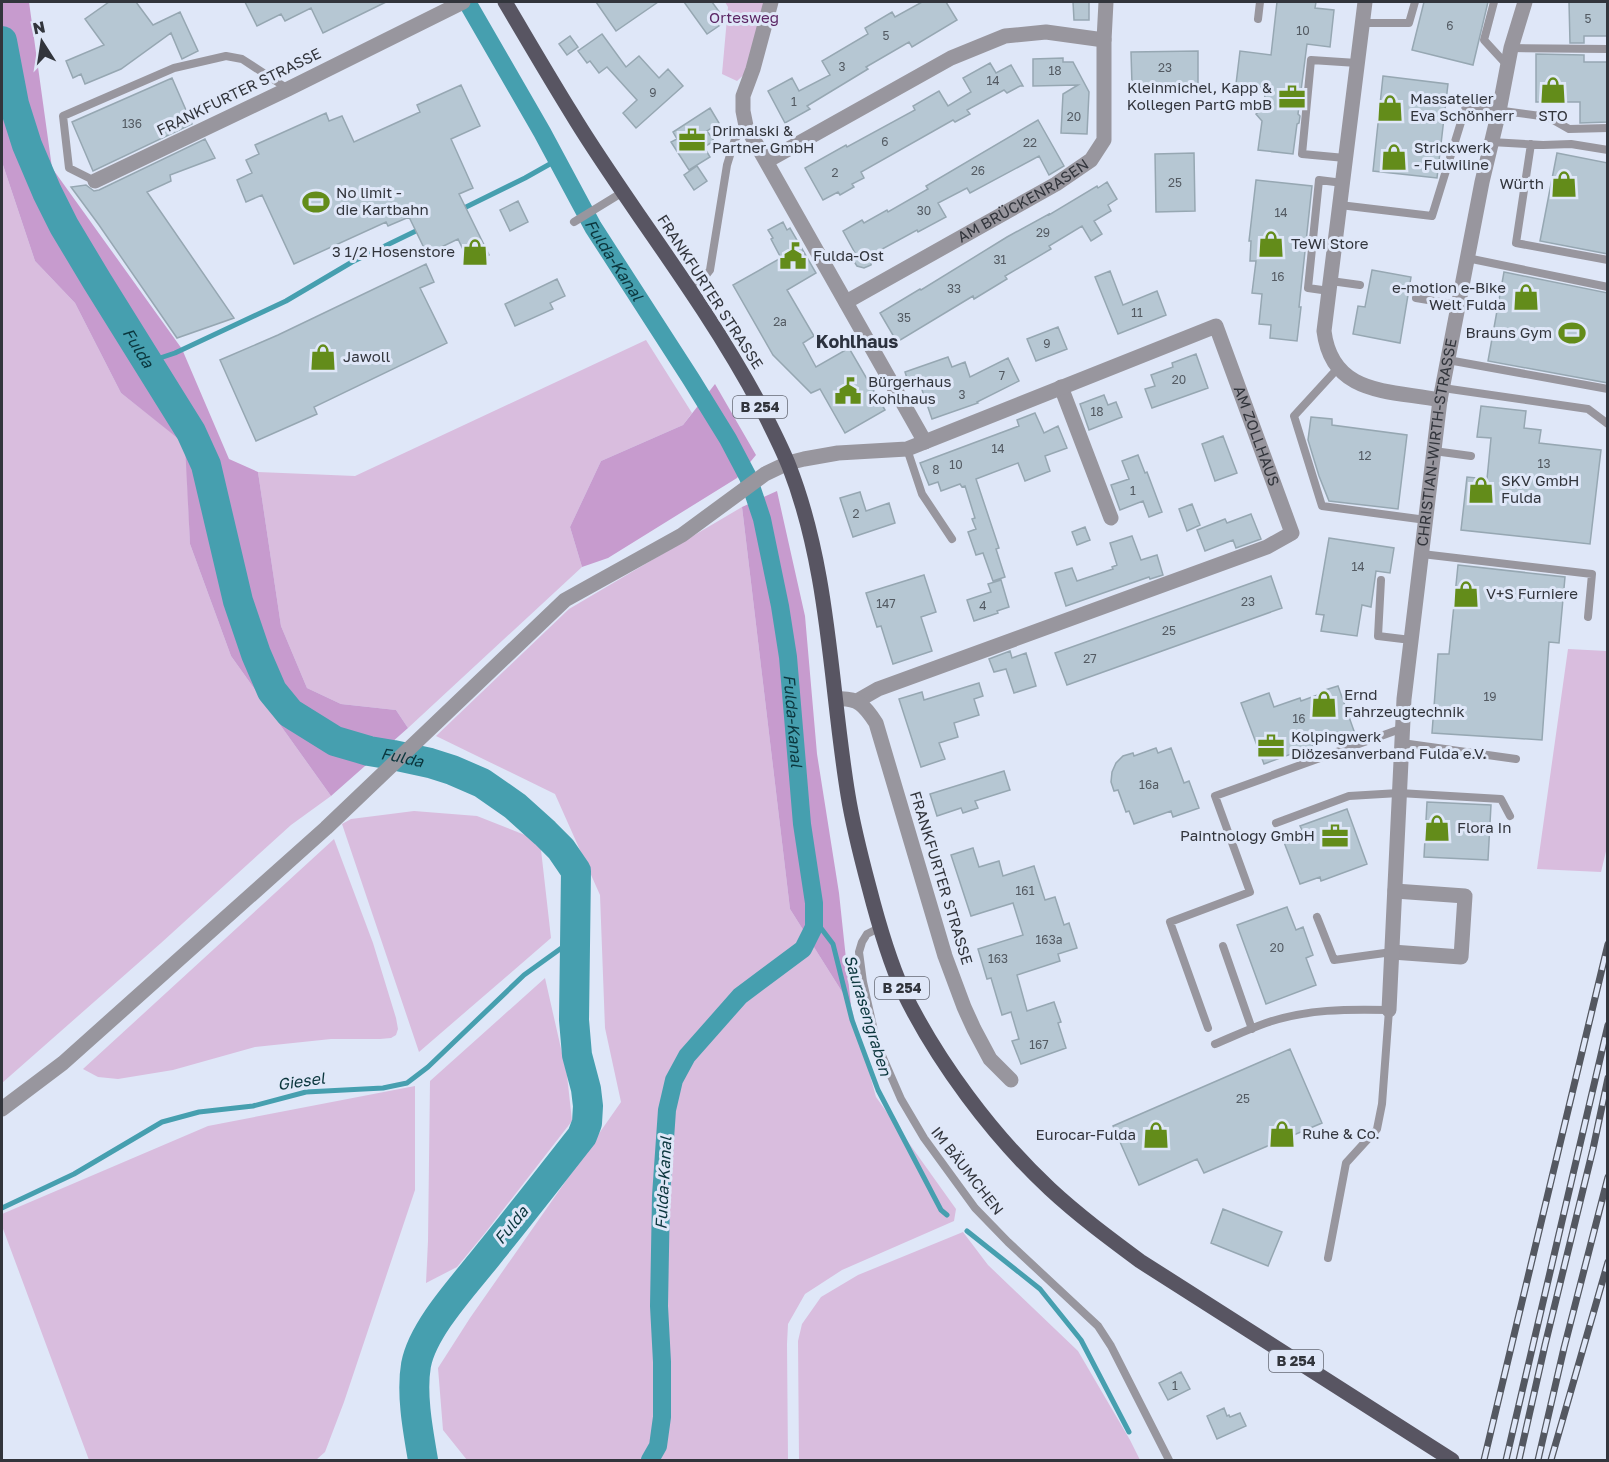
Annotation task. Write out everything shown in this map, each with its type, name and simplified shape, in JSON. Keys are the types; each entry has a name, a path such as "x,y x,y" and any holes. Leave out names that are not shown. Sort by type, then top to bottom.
{"main road":[{"name":"FRANKFURTER STRASSE","path":"505,2 572,115 730,352 788,463 810,534 820,585 848,795 861,859 879,928"},
{"name":"B 254","path":"879,928 903,990 944,1061 978,1109 1012,1151 1049,1188 1094,1227 1140,1261 1452,1461"}],"street":[{"path":"771,2 753,69 743,96 742,111 746,126 925,442"},
{"name":"AM BRÜCKENRASEN","path":"846,302 1056,184 1091,160 1104,140 1106,2"},
{"path":"1365,2 1324,331 1329,352 1338,368 1352,380 1372,388 1442,394"},
{"name":"CHRISTIAN-WIRTH-STRASSE","path":"1389,1010 1404,699 1434,451 1448,360 1482,182 1511,48 1526,2"},
{"name":"FRANKFURTER STRASSE","path":"95,181 288,89 459,3"},
{"path":"767,161 951,58 1005,36 1046,32 1104,40"},
{"name":"AM ZOLLHAUS","path":"2,1109 63,1063 326,828 565,600 682,535 765,474 788,463 838,453 907,449 1216,326 1292,533 1267,547 878,689 857,701"},
{"path":"1061,387 1111,518"},
{"path":"836,699 846,698 857,701"},
{"name":"FRANKFURTER STRASSE","path":"857,701 869,712 876,723 942,945 968,1018 990,1059 1011,1080"},
{"path":"1392,952 1461,957 1465,896 1395,891"}],"lane":[{"path":"1258,19 1260,2"},
{"path":"1362,23 1409,23 1415,2"},
{"path":"1494,2 1484,40 1508,66"},
{"path":"1511,48 1608,49"},
{"path":"95,181 69,168 63,116 174,68 226,56 242,59 288,89"},
{"path":"1346,158 1302,154 1311,60 1357,63"},
{"path":"1340,205 1432,216 1466,106 1548,117 1569,129 1608,128"},
{"path":"689,288 703,279 710,270 727,165 735,139 746,126"},
{"path":"1491,141 1570,144 1608,150"},
{"path":"1531,144 1516,243 1608,260"},
{"path":"1342,183 1319,180 1308,288 1360,285"},
{"path":"574,222 623,192"},
{"path":"1467,258 1608,287"},
{"path":"1416,298 1458,305"},
{"path":"1448,360 1608,389"},
{"path":"1338,368 1294,416 1322,506 1426,520"},
{"path":"1442,394 1588,409 1608,424"},
{"path":"907,449 922,494 952,539"},
{"path":"1434,451 1471,456"},
{"path":"1422,554 1592,574 1588,617"},
{"path":"1381,580 1378,636 1411,640"},
{"path":"1208,1028 1170,922 1250,892 1215,796 1403,735 1516,759"},
{"path":"1276,824 1349,796 1399,792 1501,799 1510,816"},
{"path":"1317,917 1334,960 1392,952"},
{"name":"IM BÄUMCHEN","path":"879,928 867,934 862,942 860,952 862,982 877,1044 901,1099 924,1138 975,1208 1098,1326 1168,1461"},
{"path":"1223,946 1252,1029"},
{"path":"1215,1044 1266,1023 1309,1012 1344,1009 1389,1010 1382,1104 1377,1129 1346,1163 1328,1258"}],"green space":[{"name":"Ortesweg","path":"725,2 765,2 750,69 737,81 722,74 728,7"},
{"path":"2,162 35,261 75,303 121,393 186,444 190,544 231,656 331,796 291,825 2,1083"},
{"path":"646,340 692,413 683,425 601,461 570,527 582,567 408,728 396,710 341,704 307,688 281,626 258,472 355,476"},
{"path":"742,507 790,909 851,1006 876,1097 956,1209 954,1221 842,1270 805,1294 788,1324 788,1460 467,1460 443,1430 438,1368 470,1318 621,1102 605,1028 600,895 555,794 436,736 569,609"},
{"path":"1568,649 1607,651 1608,843 1601,872 1537,869"},
{"path":"414,811 477,816 540,841 551,938 419,1052 342,824 351,819"},
{"path":"334,839 373,943 396,1018 398,1029 396,1035 380,1039 331,1039 255,1047 173,1070 118,1079 98,1077 83,1069"},
{"path":"545,978 567,1075 572,1121 457,1267 426,1283 430,1081"},
{"path":"415,1086 415,1190 325,1452 316,1460 89,1460 2,1226 2,1214 208,1126"},
{"path":"963,1232 988,1265 1078,1351 1140,1460 799,1460 798,1341 802,1324 821,1297 858,1275"}],"shaded area":[{"path":"2,2 29,2 52,168 182,349 229,459 258,472 281,626 307,688 341,704 396,710 408,728 331,796 231,656 190,544 185,444 121,393 75,303 35,261 2,162"},
{"path":"715,384 756,455 737,478 608,558 582,567 570,527 601,461 683,425"},
{"path":"777,491 805,616 817,754 839,893 851,1006 790,909 742,507"}],"building":[{"path":"109,2 136,2 153,25 180,12 198,51 182,59 171,33 121,69 85,84 81,74 73,78 66,61 104,45 85,19"},
{"path":"245,2 386,2 323,33 311,8 285,21 281,14 257,26"},
{"path":"596,2 658,2 616,31"},
{"path":"684,2 712,2 726,21 707,34"},
{"path":"922,2 946,2 957,20 912,47 909,42 866,67 868,69 807,106 810,109 785,123 768,91 792,78 799,91 830,75 822,61 868,34 865,28 892,12 895,17"},
{"path":"1073,2 1089,2 1089,20 1074,20"},
{"path":"1277,2 1316,2 1315,8 1334,10 1330,47 1307,44 1298,114 1300,116 1293,154 1258,150 1262,121 1256,114 1263,108 1266,88 1236,84 1240,51 1271,55"},
{"path":"1424,2 1488,2 1473,65 1412,50"},
{"path":"1569,2 1608,2 1608,36 1584,36 1584,43 1570,43"},
{"path":"602,34 626,67 639,56 659,78 668,69 683,86 636,128 623,113 637,100 607,67 599,73 578,51"},
{"path":"570,36 578,47 567,55 559,44"},
{"path":"1198,51 1198,83 1132,85 1131,52"},
{"path":"1536,54 1584,55 1584,62 1608,62 1608,122 1580,123 1580,102 1536,102"},
{"path":"1063,58 1063,62 1073,62 1089,92 1087,134 1061,133 1063,94 1078,85 1033,86 1033,59"},
{"path":"990,63 996,73 1011,65 1023,86 1007,93 1004,90 967,110 970,114 955,122 953,120 861,172 864,178 852,184 854,187 840,195 838,192 823,200 805,168 915,110 913,106 939,91 948,106 971,92 963,78"},
{"path":"1383,76 1448,84 1437,178 1373,171"},
{"path":"172,78 192,124 93,171 72,122"},
{"path":"461,85 480,126 451,139 473,188 459,194 489,255 470,264 458,239 427,254 409,217 388,226 386,222 294,264 262,195 246,202 237,180 252,173 246,160 259,154 255,145 326,113 329,121 342,116 354,142 420,112 417,105"},
{"path":"710,108 719,123 707,131 714,141 704,147 710,157 689,170 671,142 677,139 673,132"},
{"path":"1038,120 1064,166 1049,175 1039,156 970,193 967,188 938,203 946,217 873,254 871,265 864,268 857,266 853,260 855,253 843,231 862,220 864,223 887,210 888,212 928,189 926,186"},
{"path":"205,139 215,158 170,175 171,181 147,192 234,318 177,338 71,187 86,185 94,191 99,190"},
{"path":"1194,153 1195,211 1156,212 1155,154"},
{"path":"1557,153 1608,163 1608,254 1540,241"},
{"path":"697,166 707,181 694,190 684,175"},
{"path":"1256,180 1312,186 1297,341 1270,338 1271,325 1259,324 1262,294 1252,293 1256,261 1250,261 1251,241 1249,241"},
{"path":"1107,182 1117,199 1108,205 1111,211 1094,221 1102,234 1091,241 1082,226 1049,246 1051,249 1005,276 1007,279 974,299 973,296 897,342 880,313 1007,237"},
{"path":"518,201 528,222 510,231 500,210"},
{"path":"783,222 787,230 790,228 816,273 787,290 814,336 803,343 816,367 849,348 885,410 845,433 820,389 811,393 773,355 733,285 781,258 768,230"},
{"name":"Jawoll","path":"426,264 434,282 420,288 447,343 314,407 317,414 256,441 220,360 278,335"},
{"path":"1372,270 1411,277 1400,343 1353,334 1358,306 1365,307"},
{"path":"1110,271 1123,305 1157,291 1166,315 1118,334 1095,277"},
{"path":"1504,272 1608,293 1608,383 1488,361"},
{"path":"557,279 565,296 550,303 553,309 515,326 505,304"},
{"path":"1058,327 1067,349 1036,361 1027,339"},
{"path":"1196,354 1208,388 1152,408 1145,389 1155,386 1151,375 1173,367 1172,363"},
{"path":"948,357 952,367 965,362 970,377 1008,358 1019,381 978,403 932,419 920,384 910,388 905,372"},
{"path":"1104,395 1108,405 1116,402 1122,417 1089,430 1080,404"},
{"path":"1481,406 1526,411 1524,428 1541,430 1539,443 1601,450 1590,544 1461,530 1467,477 1487,479 1491,438 1477,437"},
{"path":"1035,413 1044,433 1058,426 1067,448 1045,456 1050,471 1025,481 1018,463 976,479 999,548 996,549 1005,577 993,581 983,553 976,555 968,532 976,529 965,486 962,487 960,484 941,491 938,482 929,485 920,463 1019,426 1017,420"},
{"path":"1311,417 1332,419 1332,425 1407,435 1398,509 1329,501 1308,440"},
{"path":"1223,436 1237,473 1215,481 1202,444"},
{"path":"1138,455 1162,512 1149,517 1143,501 1120,510 1111,485 1129,479 1122,461"},
{"path":"860,492 866,511 889,503 895,523 853,537 840,498"},
{"path":"1192,504 1200,525 1187,531 1179,509"},
{"path":"1251,514 1261,539 1236,548 1233,540 1205,551 1197,530 1225,519 1227,523"},
{"path":"1085,527 1090,540 1077,545 1072,532"},
{"path":"1132,536 1141,560 1157,555 1163,575 1150,579 1149,577 1066,606 1055,573 1072,568 1077,581 1113,569 1112,567 1117,565 1110,543"},
{"path":"1329,538 1394,548 1390,573 1376,571 1371,607 1362,605 1357,636 1321,631 1324,615 1316,614"},
{"path":"1458,565 1565,577 1559,643 1549,642 1542,740 1432,733 1438,654 1449,654"},
{"path":"924,575 936,612 921,617 932,651 893,664 881,626 877,627 866,593"},
{"path":"1271,576 1282,608 1067,685 1055,653"},
{"path":"1001,580 1009,607 974,621 967,600 991,592 988,584"},
{"path":"1010,651 1012,658 1026,653 1036,686 1014,693 1006,669 994,672 989,659"},
{"path":"979,683 983,696 974,699 979,715 954,723 958,737 939,743 945,759 921,767 899,699 922,692 924,700"},
{"path":"1338,686 1354,731 1264,764 1241,703 1269,693 1274,707 1300,698 1301,701"},
{"path":"1156,748 1158,753 1171,748 1184,783 1189,781 1199,808 1173,817 1171,811 1134,824 1129,811 1126,812 1118,790 1114,791 1111,782 1112,772 1116,763 1123,756 1133,753 1134,756"},
{"path":"1004,771 1010,790 975,801 978,808 963,813 961,808 937,816 930,794"},
{"path":"1427,802 1491,805 1488,860 1424,857"},
{"path":"1347,809 1367,864 1321,881 1320,877 1300,884 1282,837 1302,830 1300,826"},
{"path":"973,848 979,867 999,861 1003,876 1034,866 1045,900 1055,897 1064,925 1069,923 1077,948 1058,954 1060,961 1017,975 1027,1011 1054,1002 1066,1048 1021,1064 1012,1041 1019,1039 1011,1012 1002,1015 991,978 987,979 978,949 1023,935 1013,903 971,916 951,855"},
{"path":"1287,907 1296,930 1303,927 1313,955 1306,958 1316,985 1266,1004 1237,925"},
{"path":"1290,1049 1322,1123 1204,1173 1197,1159 1139,1185 1113,1126"},
{"path":"1223,1209 1282,1232 1268,1266 1211,1243"},
{"path":"1181,1372 1190,1389 1168,1400 1159,1383"},
{"path":"1224,1408 1227,1416 1230,1417 1240,1413 1246,1426 1217,1439 1207,1416"}],"waterway":[{"name":"Fulda-Kanal","path":"467,2 542,132 593,227 691,379 728,439 748,477 762,519 788,657 802,824 814,903 814,927 803,949 740,996 687,1056 674,1080 667,1110 661,1196 659,1306 662,1417 658,1446 650,1460"},
{"name":"Fulda","path":"2,41 14,104 27,145 47,192 64,226 191,432 206,465 238,601 256,654 272,691 290,713 335,741 369,751 430,763 482,783 515,806 545,833 561,849 576,871 574,1020 577,1055 586,1089 587,1123 582,1136 448,1305 427,1335 416,1365 414,1388 423,1460"},
{"path":"460,210 557,160"},
{"path":"148,362 175,353 286,301 352,262 422,228"},
{"name":"Saurasengraben","path":"814,919 833,944 852,1020 878,1090 941,1210 947,1215"},
{"name":"Giesel","path":"2,1208 74,1174 162,1122 199,1112 253,1106 306,1092 383,1088 407,1083 428,1067 524,975 574,939"},
{"name":"Saurasengraben","path":"967,1231 1040,1289 1081,1340 1129,1432"}],"railway":[{"path":"1484,1460 1608,944"},
{"path":"1506,1460 1608,1025"},
{"path":"1519,1460 1608,1078"},
{"path":"1538,1460 1608,1177"},
{"path":"1551,1460 1608,1262"}],"place":[{"name":"STO","path":"1553,90"},
{"name":"Kleinmichel, Kapp & Kollegen PartG mbB","path":"1292,97"},
{"name":"Massatelier Eva Schönherr","path":"1390,108"},
{"name":"Drimalski & Partner GmbH","path":"692,140"},
{"name":"Strickwerk - Fulwiline","path":"1394,157"},
{"name":"Würth","path":"1564,184"},
{"name":"No limit - die Kartbahn","path":"316,202"},
{"name":"TeWi Store","path":"1271,244"},
{"name":"3 1/2 Hosenstore","path":"475,252"},
{"name":"Fulda-Ost","path":"793,256"},
{"name":"e-motion e-Bike Welt Fulda","path":"1526,297"},
{"name":"Brauns Gym","path":"1572,333"},
{"name":"Jawoll","path":"323,357"},
{"name":"Bürgerhaus Kohlhaus","path":"848,391"},
{"name":"SKV GmbH Fulda","path":"1481,490"},
{"name":"V+S Furniere","path":"1466,594"},
{"name":"Ernd Fahrzeugtechnik","path":"1324,704"},
{"name":"Kolpingwerk Diözesanverband Fulda e.V.","path":"1271,746"},
{"name":"Flora In","path":"1437,828"},
{"name":"Paintnology GmbH","path":"1335,836"},
{"name":"Ruhe & Co.","path":"1282,1134"},
{"name":"Eurocar-Fulda","path":"1156,1135"}],"district":[{"name":"Kohlhaus","path":"857,342"}]}
